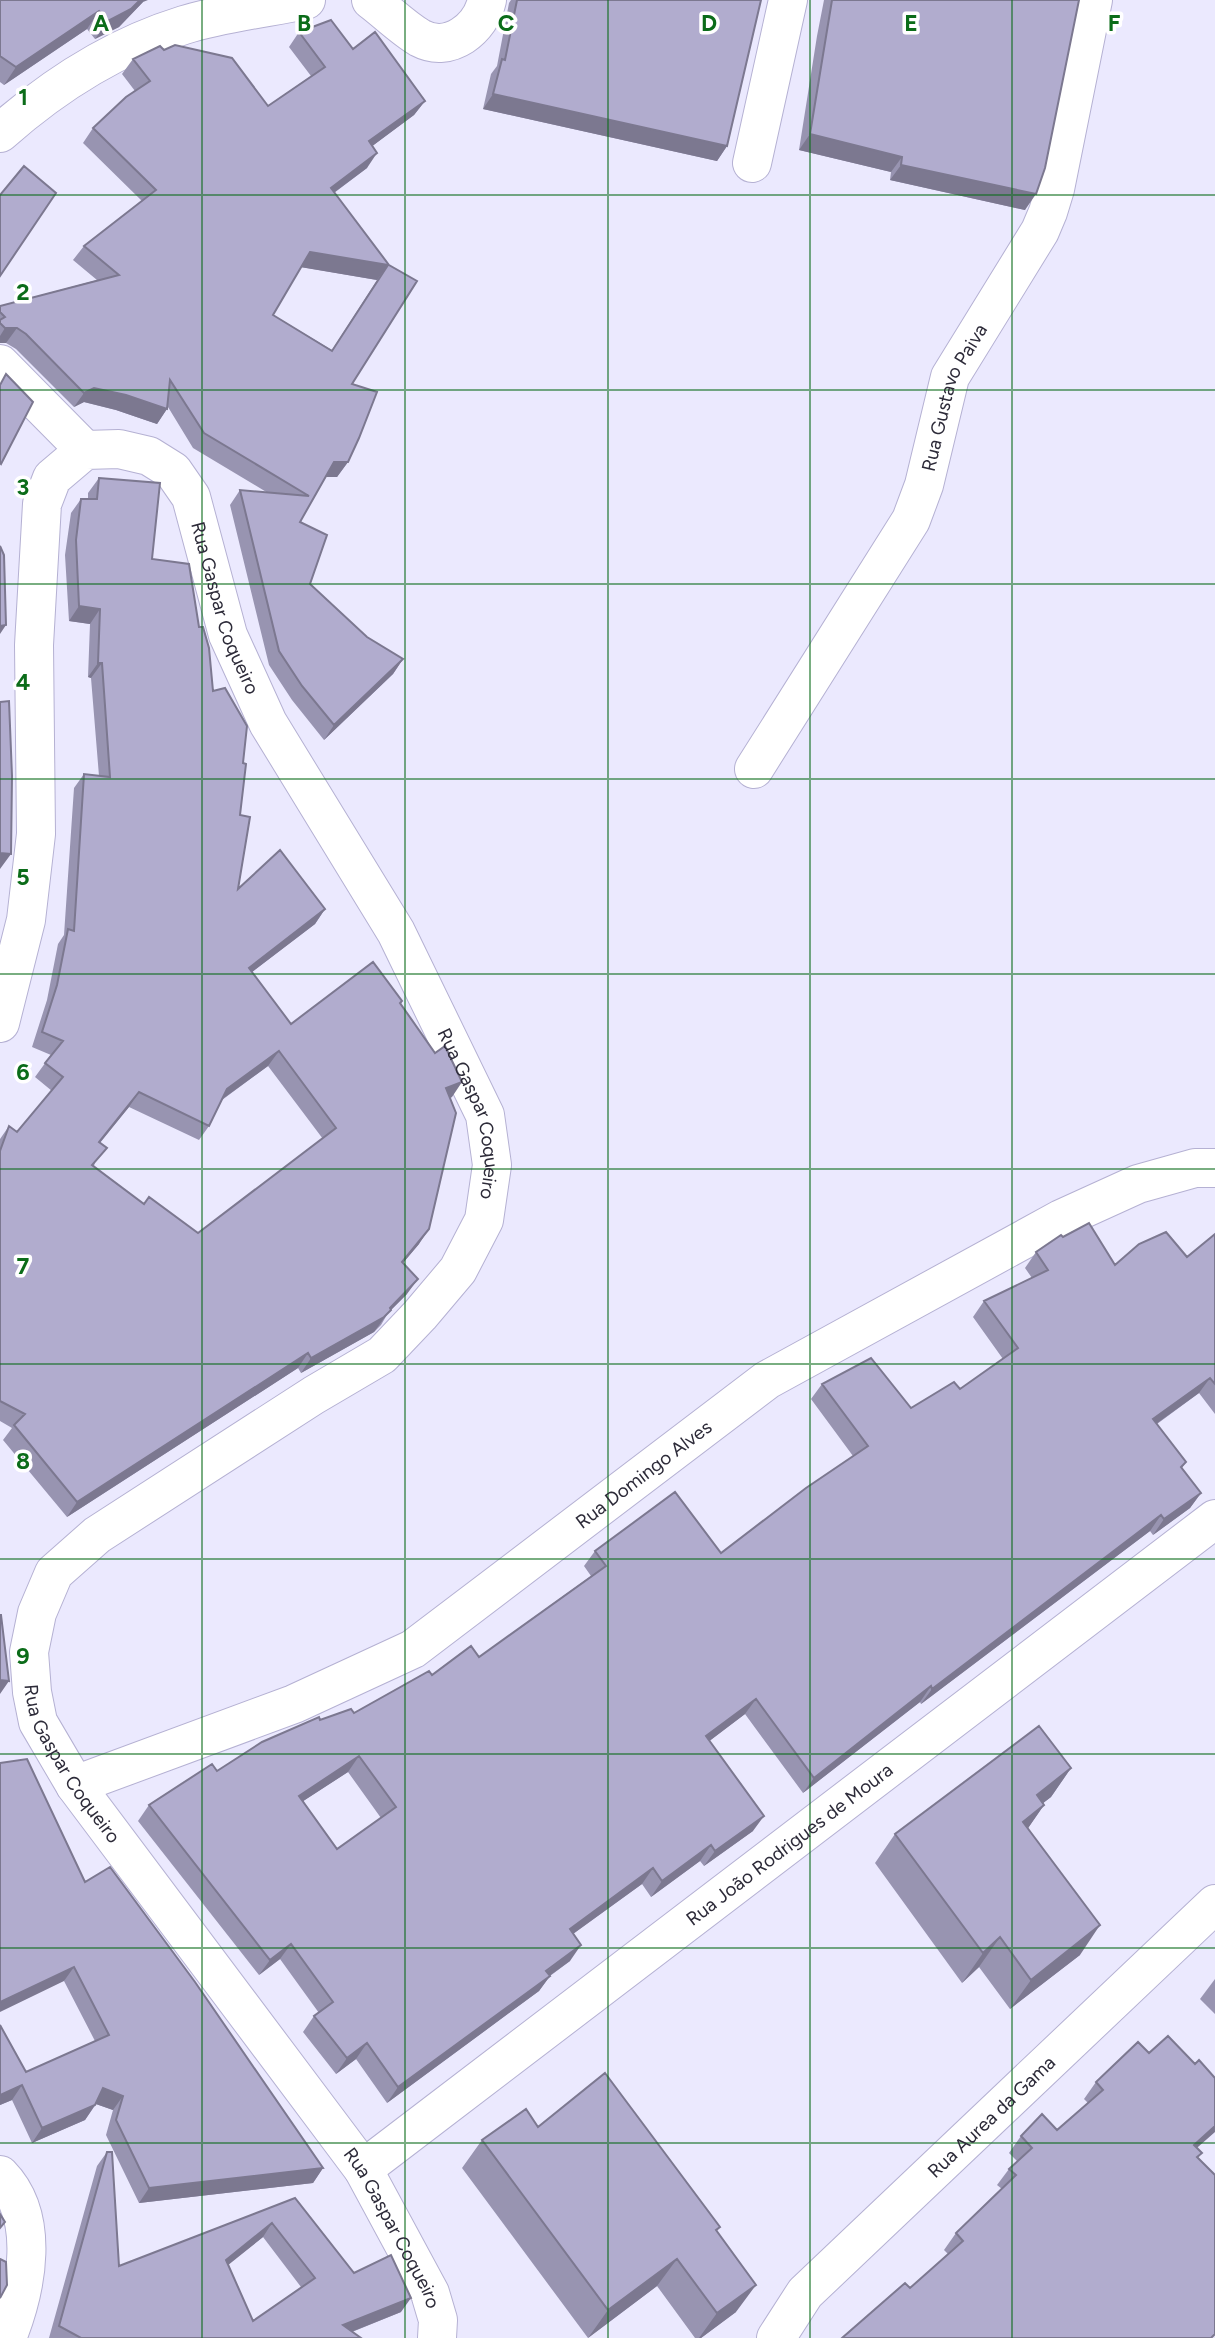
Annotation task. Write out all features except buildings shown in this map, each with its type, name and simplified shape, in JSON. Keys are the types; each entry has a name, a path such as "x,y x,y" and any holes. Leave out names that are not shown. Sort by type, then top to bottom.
{"street":[{"path":"0,133 29,107 115,51 185,24 306,0"},
{"path":"371,0 422,39 438,43 457,40 470,31 485,13 487,0"},
{"path":"752,163 788,0"},
{"name":"Rua Gustavo Paiva","path":"754,769 911,520 924,485 950,377 1040,231 1055,189 1093,0"},
{"path":"0,364 85,450 52,478 42,504 34,645 36,834 26,920 8,960 0,1023"},
{"name":"Rua Gaspar Coqueiro","path":"85,450 119,449 149,456 173,471 191,497 228,635 268,723 396,932 485,1115 492,1165 484,1220 458,1270 382,1355 314,1395 97,1535 54,1573 37,1613 29,1652 32,1692 38,1722 75,1785 363,2169 430,2293 438,2320 437,2338"},
{"name":"Rua Domingo Alves","path":"75,1785 294,1704 413,1649 767,1380 1061,1219 1138,1185 1195,1168 1215,1168"},
{"name":"Rua João Rodrigues de Moura","path":"363,2169 1215,1519"},
{"name":"Rua Aurea da Gama","path":"776,2338 805,2293 1215,1904"},
{"path":"0,2175 11,2187 25,2221 26,2260 22,2294 7,2338"}]}
